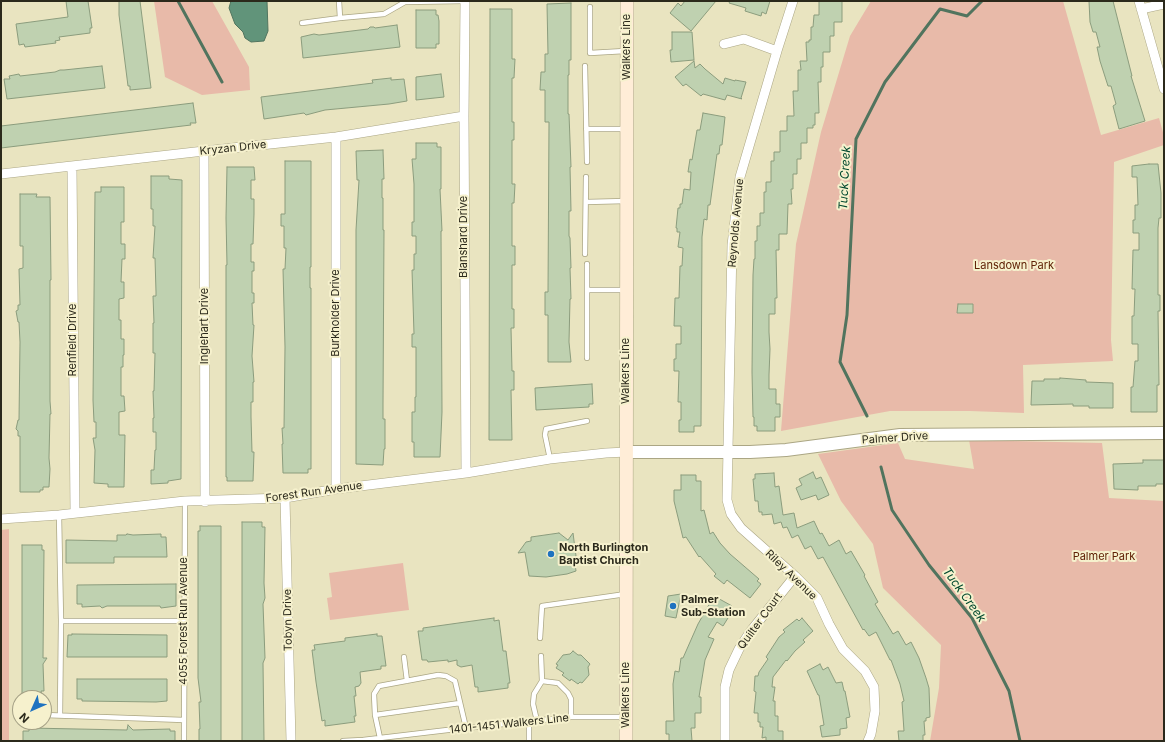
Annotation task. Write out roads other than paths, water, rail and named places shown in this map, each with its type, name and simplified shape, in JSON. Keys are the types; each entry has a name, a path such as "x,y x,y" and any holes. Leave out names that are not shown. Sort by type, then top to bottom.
{"main road":[{"name":"Walkers Line","path":"626,741 627,1"}],"street":[{"name":"Blanshard Drive","path":"465,1 464,116 466,473"},
{"name":"Reynolds Avenue","path":"727,452 732,245 740,177 777,50 794,1"},
{"path":"1164,4 1140,5 1164,88"},
{"path":"724,44 744,39 777,50"},
{"name":"Kryzan Drive","path":"1,174 336,137 464,116"},
{"name":"Burkholder Drive","path":"336,137 336,489"},
{"name":"Inglehart Drive","path":"204,151 205,502"},
{"name":"Renfield Drive","path":"72,167 75,513"},
{"name":"Palmer Drive","path":"627,452 727,452 786,450 900,435 1164,433"},
{"name":"Forest Run Avenue","path":"1,519 59,515 185,501 205,502 285,498 336,489 466,473 550,460 627,452"},
{"name":"Riley Avenue","path":"727,452 727,500 731,514 741,528 817,598 843,649 865,671 874,687 875,711 868,741"},
{"name":"Tobyn Drive","path":"285,498 291,741"},
{"name":"Quilter Court","path":"725,741 725,687 729,670 739,649 750,632 794,576"}],"lane":[{"path":"339,1 340,18"},
{"path":"302,22 384,14 405,2 465,1"},
{"path":"590,7 590,53 627,51"},
{"path":"585,66 587,162"},
{"path":"586,128 627,129"},
{"path":"585,254 586,177"},
{"path":"586,202 627,200"},
{"path":"587,264 587,358"},
{"path":"587,290 626,290"},
{"path":"550,460 545,435 546,429 587,421"},
{"name":"4055 Forest Run Avenue","path":"184,741 185,501"},
{"path":"59,515 61,621 60,716"},
{"path":"540,638 542,606 626,594"},
{"path":"61,621 184,621"},
{"path":"537,721 533,704 534,694 542,681 541,656"},
{"path":"404,657 407,681"},
{"path":"380,738 375,715 374,694 379,686 438,675 446,676 455,681 466,728"},
{"path":"542,681 558,683 568,693 571,699 571,717"},
{"path":"375,715 460,703"},
{"path":"52,716 184,720"},
{"name":"1401-1451 Walkers Line","path":"343,741 363,741 571,717 627,717"},
{"path":"528,722 529,741"}],"waterway":[{"path":"178,1 222,82"},
{"name":"Tuck Creek","path":"867,416 840,362 847,315 856,139 885,82 940,9 967,16 982,1"},
{"name":"Tuck Creek","path":"881,467 892,510 929,565 972,618 1009,691 1020,741"}],"place":[{"name":"North Burlington Baptist Church","path":"551,554"},
{"name":"Palmer Sub-Station","path":"673,606"}],"park label":[{"name":"Lansdown Park","path":"1014,266"},
{"name":"Palmer Park","path":"1104,557"}]}
